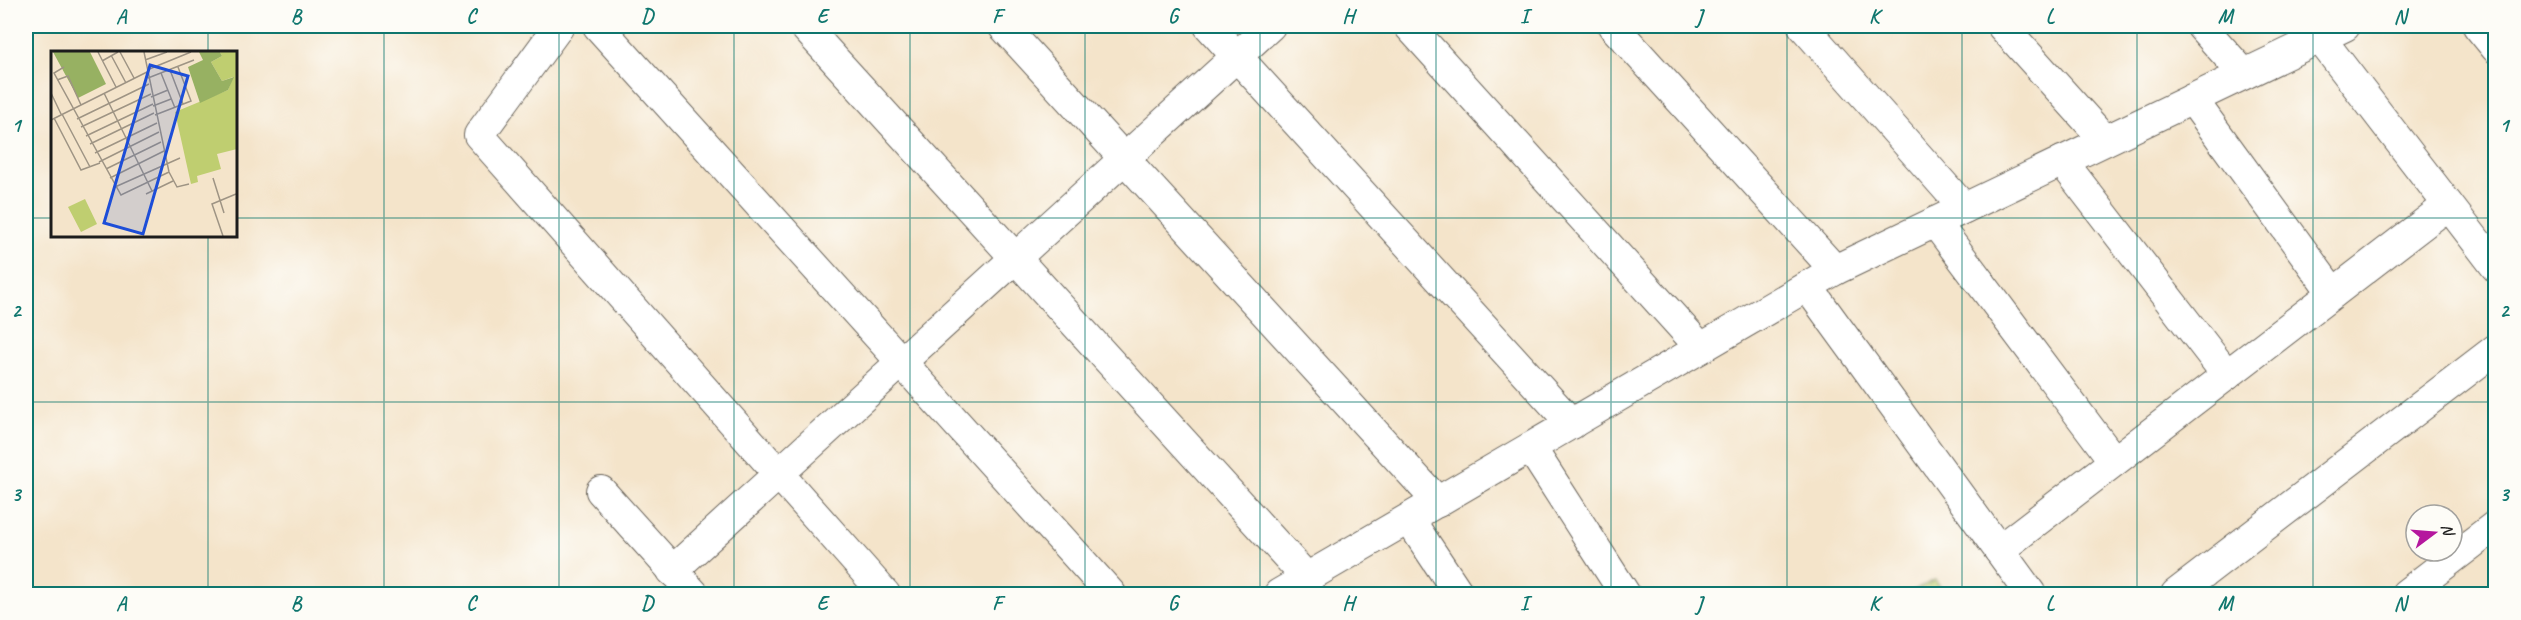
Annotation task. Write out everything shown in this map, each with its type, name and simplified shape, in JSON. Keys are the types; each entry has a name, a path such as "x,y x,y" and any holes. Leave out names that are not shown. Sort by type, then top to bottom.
{"street":[{"path":"559,26 479,135 885,594"},
{"path":"598,26 1111,594"},
{"path":"804,26 1016,258 1291,589 1835,270 2333,32 2448,205 2496,267"},
{"path":"1003,26 1438,502"},
{"path":"1209,26 1572,424"},
{"path":"672,570 1270,26"},
{"path":"1409,26 1701,348"},
{"path":"1613,26 1835,270"},
{"path":"1803,26 1964,208"},
{"path":"2002,26 2105,141"},
{"path":"2200,26 2244,74"},
{"path":"2478,26 2496,48"},
{"path":"2192,99 2333,293"},
{"path":"2061,161 2227,375"},
{"path":"1999,550 2448,205"},
{"path":"1935,222 2114,462"},
{"path":"1807,286 2031,594"},
{"path":"2176,594 2496,350"},
{"path":"1531,448 1624,594"},
{"path":"601,491 694,594"},
{"path":"1409,519 1459,594"},
{"path":"2406,594 2496,525"}],"green space":[{"path":"1935,580 1946,594 1906,594"}]}
